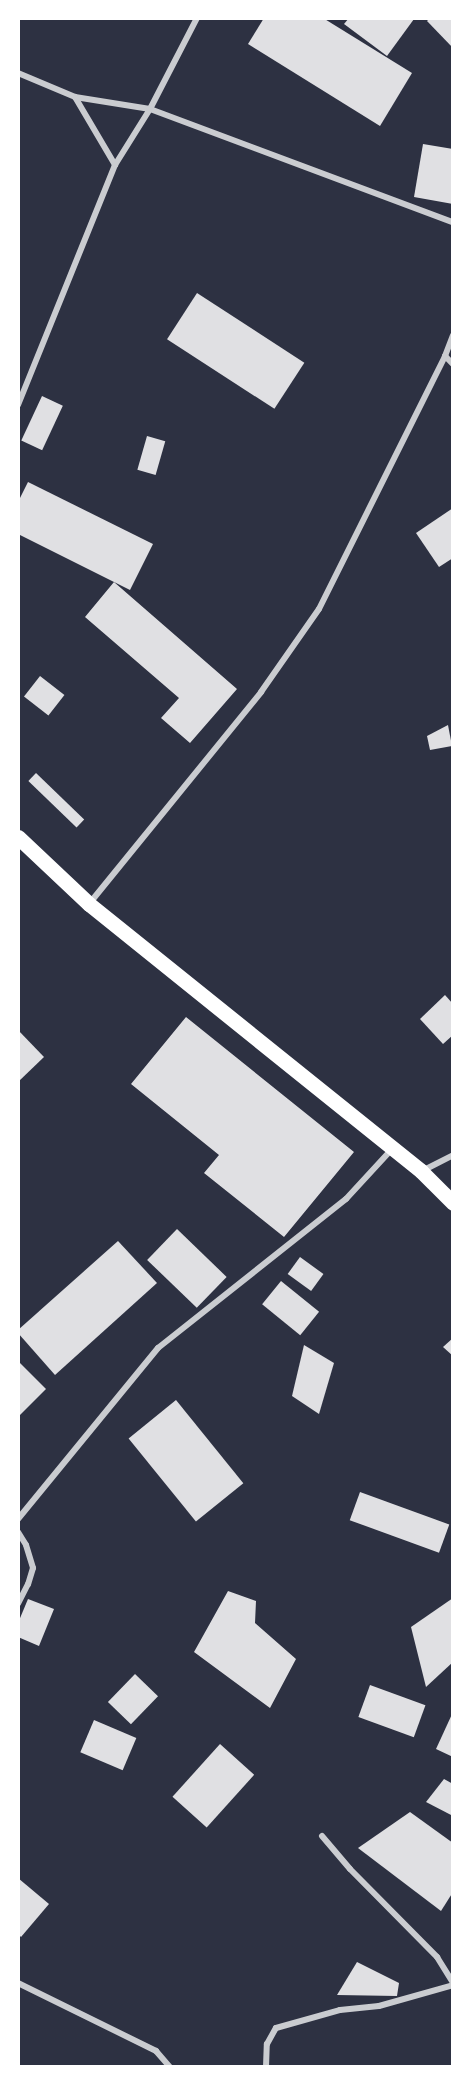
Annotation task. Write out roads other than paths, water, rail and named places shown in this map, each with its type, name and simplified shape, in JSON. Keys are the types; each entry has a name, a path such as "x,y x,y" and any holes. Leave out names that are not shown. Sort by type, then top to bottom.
{"main road":[{"path":"18,837 89,904 421,1171 453,1203"}],"street":[{"path":"18,405 115,165 150,109 197,18"},
{"path":"18,73 75,97 150,109 453,222"},
{"path":"75,97 115,165"},
{"path":"89,904 261,692 319,609 445,356 453,335"},
{"path":"445,356 453,364"},
{"path":"18,1519 158,1348 346,1198 392,1148"},
{"path":"421,1171 453,1155"},
{"path":"18,1532 26,1545 33,1568 18,1604"},
{"path":"266,2067 267,2044 276,2028 340,2010 379,2006 453,1984 437,1957 350,1869 322,1836"},
{"path":"18,1983 156,2051 170,2067"}]}
